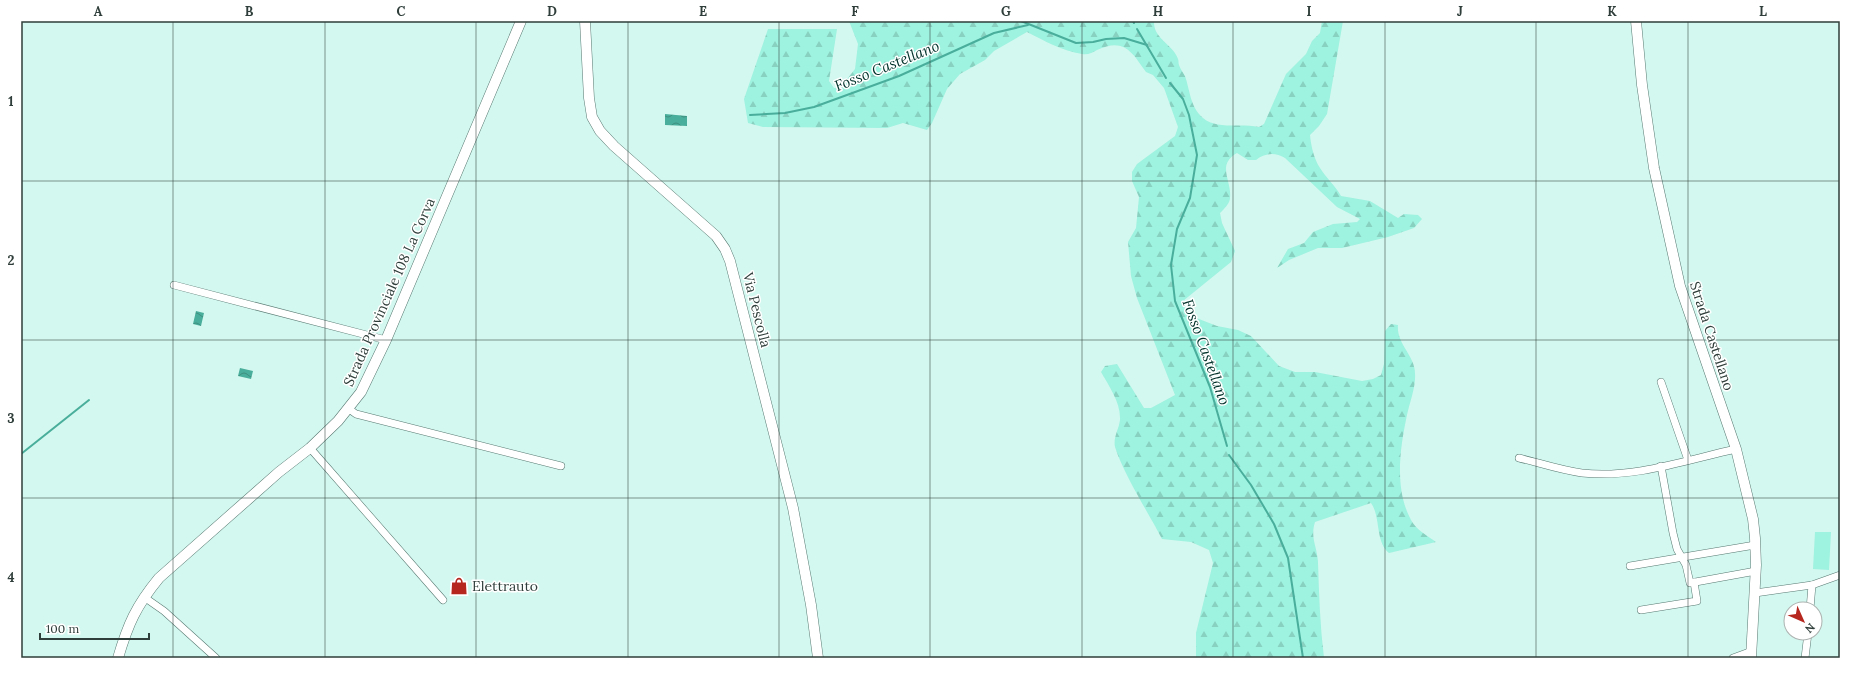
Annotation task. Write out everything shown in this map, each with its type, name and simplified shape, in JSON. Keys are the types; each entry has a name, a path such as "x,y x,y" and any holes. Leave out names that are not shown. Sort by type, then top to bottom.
{"street":[{"name":"Strada Provinciale 108 La Corva","path":"118,658 130,620 144,597 159,578 278,472 310,448 349,409 361,392 386,340 521,21"},
{"name":"Via Pescolla","path":"585,21 589,98 592,117 600,131 614,146 716,236 725,249 730,261 792,508 814,618 818,658"},
{"name":"Strada Castellano","path":"1636,21 1642,85 1654,168 1680,286 1736,449 1750,508 1755,545 1756,571 1751,655"},
{"path":"174,285 386,340"},
{"path":"1661,382 1688,460"},
{"path":"349,409 363,416 561,466"},
{"path":"310,448 443,600"},
{"path":"1519,458 1583,473 1624,473 1736,449"},
{"path":"1661,466 1672,533 1677,549 1686,565 1690,583 1756,571"},
{"path":"1630,566 1755,545"},
{"path":"1755,594 1812,585 1840,575"},
{"path":"1641,610 1697,601 1694,582"},
{"path":"1811,601 1812,585"},
{"path":"144,597 164,611 216,658"},
{"path":"1805,658 1807,641"},
{"path":"1733,658 1751,655"}],"green space":[{"path":"849,21 1154,21 1160,37 1172,49 1178,60 1179,66 1185,76 1193,104 1199,114 1209,122 1215,124 1259,127 1264,124 1286,74 1306,54 1312,41 1320,33 1322,21 1343,21 1327,114 1319,126 1310,135 1316,161 1322,172 1341,196 1370,201 1398,218 1404,214 1418,215 1422,219 1414,228 1388,237 1342,248 1318,248 1289,260 1277,268 1288,249 1304,243 1313,232 1333,224 1357,222 1360,219 1337,207 1285,158 1270,154 1256,160 1248,160 1237,153 1227,163 1226,173 1230,191 1230,200 1220,213 1222,223 1235,251 1231,262 1183,301 1186,314 1217,326 1238,330 1251,336 1279,366 1295,372 1315,372 1362,381 1373,379 1381,375 1384,364 1385,331 1391,324 1398,325 1398,332 1402,344 1412,361 1415,373 1414,389 1402,441 1400,482 1402,495 1413,524 1436,542 1389,553 1382,543 1376,515 1371,503 1315,522 1313,537 1318,562 1324,658 1196,658 1196,633 1213,563 1209,550 1191,542 1162,539 1130,481 1115,447 1120,414 1117,401 1101,372 1105,366 1117,364 1144,408 1151,408 1175,395 1137,298 1131,276 1128,242 1136,228 1139,197 1132,181 1132,172 1137,164 1175,136 1178,127 1164,88 1153,75 1146,72 1131,53 1121,46 1106,46 1090,54 1075,53 1027,32 994,51 985,60 960,74 947,89 932,123 927,130 903,123 887,128 763,127 748,123 744,99 768,29 837,29 829,81 834,88 840,88 855,69 858,44"},
{"path":"1815,532 1831,532 1829,570 1813,569"}],"water":[{"path":"665,114 687,116 687,126 665,125"},
{"path":"196,311 204,313 201,326 193,324"},
{"path":"240,368 253,371 251,379 238,376"}],"waterway":[{"name":"Fosso Castellano","path":"1021,21 1076,43 1124,38 1147,45"},
{"name":"Fosso Castellano","path":"750,115 785,113 814,107 899,76 994,33 1028,25"},
{"name":"Fosso Castellano","path":"1137,29 1166,78"},
{"name":"Fosso Castellano","path":"1170,83 1183,99 1189,115 1197,155 1190,198 1177,229 1171,265 1175,301 1210,387 1227,446"},
{"path":"21,454 89,400"},
{"name":"Fosso Castellano","path":"1229,455 1251,485 1274,524 1288,558 1303,658"}],"place":[{"name":"Elettrauto","path":"459,586"}]}
